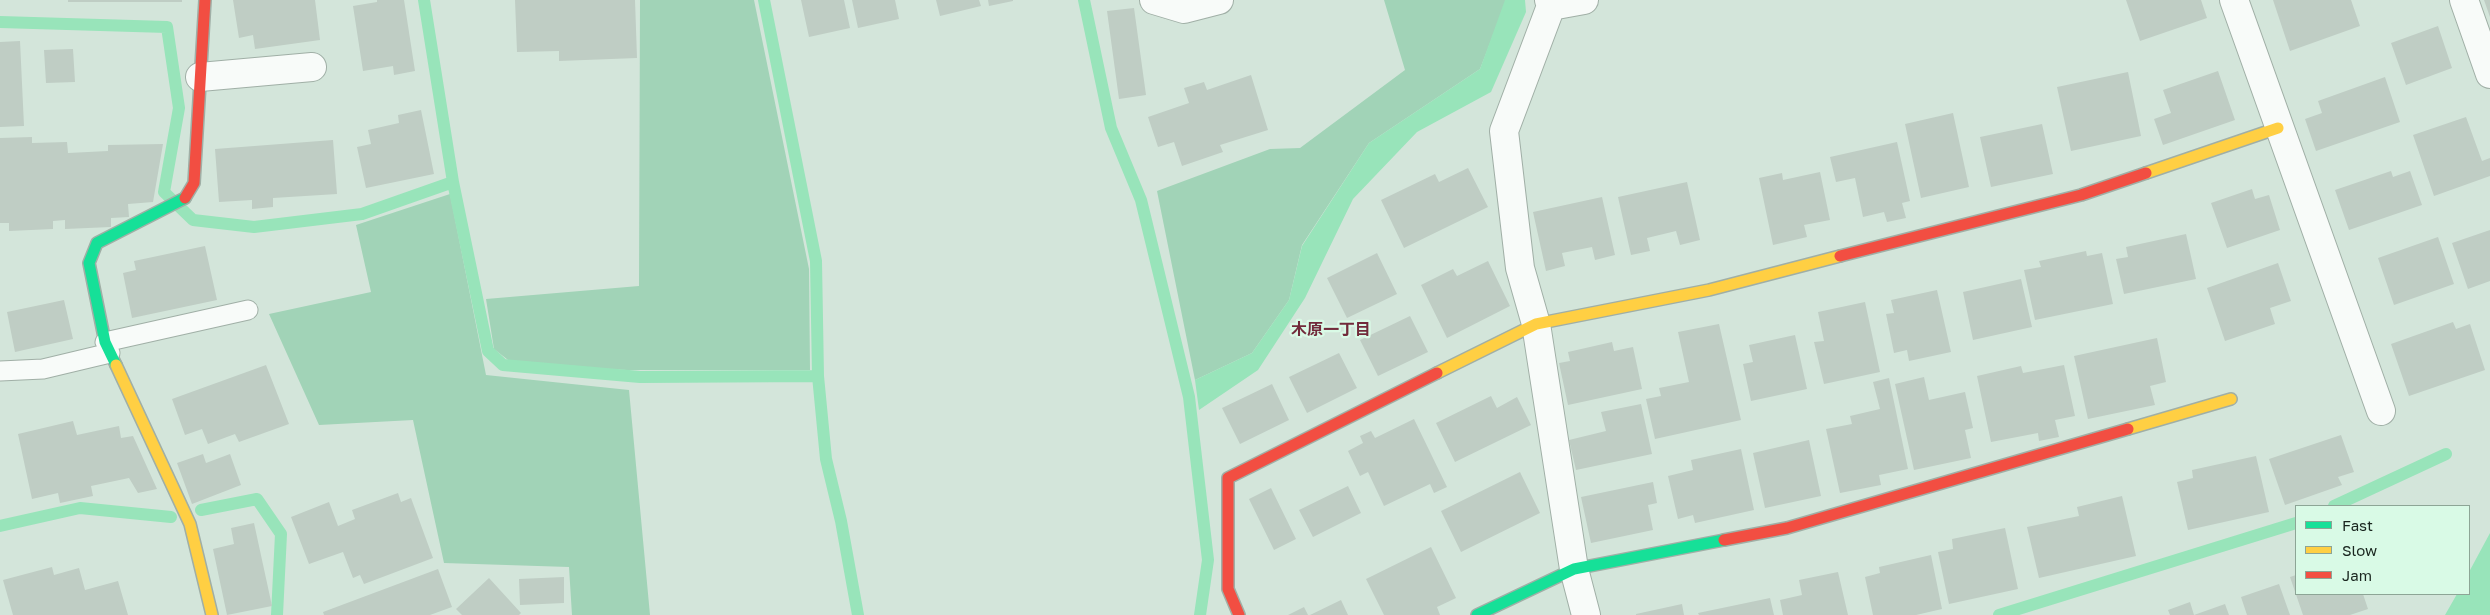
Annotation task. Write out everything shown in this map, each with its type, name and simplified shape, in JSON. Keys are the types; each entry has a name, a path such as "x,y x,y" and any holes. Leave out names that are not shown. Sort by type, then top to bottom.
{"street":[{"path":"205,0 194,183 184,200 97,243 89,262 108,347 190,524 212,615"},
{"path":"1154,0 1184,10 1220,0"},
{"path":"1584,0 1550,3 1504,132 1520,268 1536,324 1574,569 1586,615"},
{"path":"2234,0 2278,128 2381,411"},
{"path":"2464,0 2490,74"},
{"path":"200,77 312,67"},
{"path":"1239,615 1228,589 1228,478 1536,324 1709,290 2081,195 2278,128"},
{"path":"1477,615 1574,569 1787,528 2231,399"}],"lane":[{"path":"0,371 43,369 108,347 248,310"}],"shaded area":[{"path":"640,0 754,0 809,269 810,370 626,370 512,363 494,349 486,299 639,286"},
{"path":"1384,0 1505,0 1506,2 1480,69 1369,143 1302,245 1289,300 1252,353 1195,380 1157,191 1270,149 1300,148 1405,70"},
{"path":"1505,0 1525,0 1526,12 1491,92 1417,132 1353,199 1305,298 1258,370 1199,410 1195,380 1252,353 1289,300 1302,246 1369,143 1480,69"},
{"path":"450,194 486,375 629,390 650,615 572,615 569,567 444,563 413,420 319,425 269,314 371,292 356,225"},
{"path":"2490,533 2490,615 2445,615 2456,595 2470,595 2470,570"}],"building":[{"path":"68,0 182,0 182,2 68,2"},
{"path":"233,0 315,0 320,40 255,49 253,35 239,38"},
{"path":"377,0 404,0 415,71 394,75 393,66 363,71 353,6 377,2"},
{"path":"515,0 635,0 637,58 559,61 559,51 517,52"},
{"path":"801,0 844,0 850,28 809,37"},
{"path":"852,0 895,0 899,19 858,28"},
{"path":"936,0 979,0 981,6 940,16"},
{"path":"988,0 1013,0 1013,1 989,6"},
{"path":"2126,0 2201,0 2207,18 2140,41"},
{"path":"2273,0 2351,0 2360,26 2290,51"},
{"path":"2484,0 2490,0 2490,17"},
{"path":"1134,8 1146,95 1119,99 1107,11"},
{"path":"2438,26 2452,68 2406,85 2391,43"},
{"path":"20,41 24,126 0,127 0,42"},
{"path":"73,49 75,82 46,83 44,50"},
{"path":"2218,71 2235,120 2163,145 2154,119 2171,113 2163,90"},
{"path":"2128,72 2141,136 2071,151 2057,87"},
{"path":"1251,75 1268,130 1220,145 1223,152 1182,166 1174,142 1158,147 1148,117 1189,103 1184,88 1204,82 1207,90"},
{"path":"2385,77 2400,122 2316,151 2305,119 2322,113 2318,101"},
{"path":"421,110 434,174 366,188 357,147 371,144 368,130 399,123 398,115"},
{"path":"1953,113 1969,187 1921,198 1905,124"},
{"path":"2466,117 2482,161 2490,158 2490,176 2434,196 2413,135"},
{"path":"2042,124 2053,174 1991,187 1980,137"},
{"path":"32,137 32,143 67,142 68,153 108,151 108,145 163,144 153,202 128,204 129,217 111,218 111,227 65,229 65,220 53,221 53,229 9,231 9,223 0,223 0,138"},
{"path":"333,140 337,194 273,198 273,207 252,209 252,200 219,202 215,149"},
{"path":"1897,142 1910,201 1902,203 1906,218 1887,222 1884,212 1863,217 1855,178 1836,182 1830,157"},
{"path":"1468,168 1488,207 1404,248 1381,200 1435,174 1439,182"},
{"path":"2391,171 2393,177 2410,171 2422,205 2349,230 2335,190"},
{"path":"1820,172 1830,220 1804,225 1807,237 1773,245 1759,178 1782,173 1783,180"},
{"path":"1687,182 1700,240 1680,245 1676,231 1647,238 1650,251 1631,255 1618,197"},
{"path":"2252,189 2255,199 2269,195 2280,230 2227,248 2211,203"},
{"path":"1602,197 1615,255 1595,260 1592,247 1562,253 1565,266 1546,271 1533,212"},
{"path":"2490,230 2490,281 2468,289 2452,243"},
{"path":"2186,234 2196,279 2124,294 2116,259 2128,257 2126,247"},
{"path":"2438,237 2454,284 2394,305 2378,258"},
{"path":"205,246 217,300 132,318 123,273 136,270 134,261"},
{"path":"2086,251 2087,256 2102,253 2113,304 2035,320 2024,270 2041,267 2039,261"},
{"path":"1377,253 1397,294 1347,318 1327,278"},
{"path":"1488,261 1510,306 1447,338 1421,285 1453,269 1457,276"},
{"path":"2278,263 2291,301 2270,308 2275,324 2225,341 2207,288"},
{"path":"2021,279 2032,327 1973,340 1963,292"},
{"path":"1937,290 1951,352 1909,361 1907,350 1894,353 1886,314 1894,313 1891,300"},
{"path":"64,300 73,339 15,352 7,312"},
{"path":"1865,302 1880,372 1824,384 1814,342 1824,341 1818,312"},
{"path":"1410,316 1428,352 1378,376 1360,340"},
{"path":"2453,322 2456,329 2470,324 2485,370 2409,396 2391,344"},
{"path":"1719,324 1741,420 1655,439 1646,399 1661,396 1659,388 1689,382 1678,332"},
{"path":"1795,335 1807,389 1751,401 1743,364 1753,362 1749,345"},
{"path":"2157,338 2166,382 2150,386 2155,405 2088,419 2074,356"},
{"path":"1612,342 1614,351 1633,347 1642,389 1568,405 1559,363 1570,361 1568,352"},
{"path":"1339,353 1357,388 1307,413 1289,377"},
{"path":"266,365 289,424 239,442 235,434 208,444 202,429 185,435 172,399"},
{"path":"2064,365 2075,416 2055,420 2059,437 2039,441 2038,433 1991,442 1977,376 2021,366 2023,373"},
{"path":"1924,377 1929,400 1965,392 1973,428 1965,430 1971,458 1914,470 1895,384"},
{"path":"1889,378 1908,469 1879,475 1881,485 1840,493 1826,429 1852,424 1850,416 1880,409 1873,382"},
{"path":"1272,384 1289,420 1240,444 1222,408"},
{"path":"1491,396 1497,408 1517,397 1531,425 1455,462 1436,423"},
{"path":"1641,404 1652,454 1576,470 1569,440 1606,431 1601,412"},
{"path":"1414,419 1447,487 1434,493 1430,484 1384,506 1368,472 1360,476 1348,451 1363,443 1360,436 1371,431 1375,438"},
{"path":"73,421 77,435 119,426 121,438 133,436 157,489 138,493 129,478 91,486 93,496 60,503 58,493 32,499 18,434"},
{"path":"2341,435 2354,472 2338,477 2342,485 2285,505 2269,459"},
{"path":"1809,440 1821,496 1765,508 1753,453"},
{"path":"1741,449 1754,510 1695,523 1693,515 1678,519 1668,476 1693,470 1691,460"},
{"path":"203,454 206,463 230,454 241,485 192,504 177,463"},
{"path":"2256,456 2269,512 2188,530 2177,482 2193,478 2192,470"},
{"path":"1520,472 1540,513 1461,552 1441,511"},
{"path":"1653,482 1657,503 1648,505 1653,530 1591,543 1581,497"},
{"path":"1348,486 1361,513 1313,537 1299,510"},
{"path":"1271,488 1296,539 1274,550 1249,499"},
{"path":"398,493 401,502 411,498 433,558 364,584 360,575 353,578 343,552 309,564 291,517 329,502 338,526 355,519 352,510"},
{"path":"2122,496 2136,556 2039,578 2027,527 2079,516 2077,507"},
{"path":"254,523 272,606 227,615 213,549 234,544 231,528"},
{"path":"2005,528 2018,589 1949,604 1938,552 1953,549 1952,539"},
{"path":"1431,547 1456,598 1437,607 1440,615 1384,615 1366,579"},
{"path":"1931,555 1942,609 1916,615 1873,615 1865,577 1880,573 1879,567"},
{"path":"52,567 54,575 79,568 85,590 118,581 128,615 13,615 3,580"},
{"path":"438,569 452,607 430,615 324,615 323,612"},
{"path":"1838,572 1848,615 1783,615 1780,600 1802,595 1799,580"},
{"path":"2295,575 2295,592 2290,577"},
{"path":"564,577 564,603 520,605 519,579"},
{"path":"489,578 521,613 519,615 462,615 456,609"},
{"path":"2279,584 2290,615 2247,615 2241,597"},
{"path":"2296,595 2363,595 2368,609 2350,615 2303,615"},
{"path":"1770,598 1774,615 1699,615 1698,613"},
{"path":"1341,600 1348,615 1310,615"},
{"path":"2190,602 2194,615 2170,615 2168,610"},
{"path":"1682,604 1684,615 1636,615 1636,614"},
{"path":"2225,604 2229,615 2194,615"},
{"path":"1304,607 1308,615 1288,615"}],"waterway":[{"path":"0,22 167,27 179,108 164,192 193,220 254,227 362,214 453,182 424,0"},
{"path":"764,0 816,261 818,376"},
{"path":"1084,0 1111,128 1141,200 1189,397 1208,560 1200,615"},
{"path":"453,182 488,351 503,365 640,377 818,376 826,459 841,521 858,615"},
{"path":"2336,505 2446,454"},
{"path":"201,510 257,499 281,534 277,615"},
{"path":"0,526 80,508 171,517"},
{"path":"1999,615 2295,523"}],"traffic: fast":[{"path":"116,365 105,342 89,263 97,243 185,198"},
{"path":"1477,615 1574,569 1724,540"}],"traffic: slow":[{"path":"2146,173 2278,128"},
{"path":"1437,373 1536,324 1709,290 1840,256"},
{"path":"116,365 190,524 212,615"},
{"path":"2128,429 2231,399"}],"traffic: jam":[{"path":"185,198 194,183 205,0"},
{"path":"1840,256 2081,195 2146,173"},
{"path":"1239,615 1228,589 1228,478 1437,373"},
{"path":"1724,540 1787,528 2128,429"}],"district":[{"name":"木原一丁目","path":"1331,330"}]}
